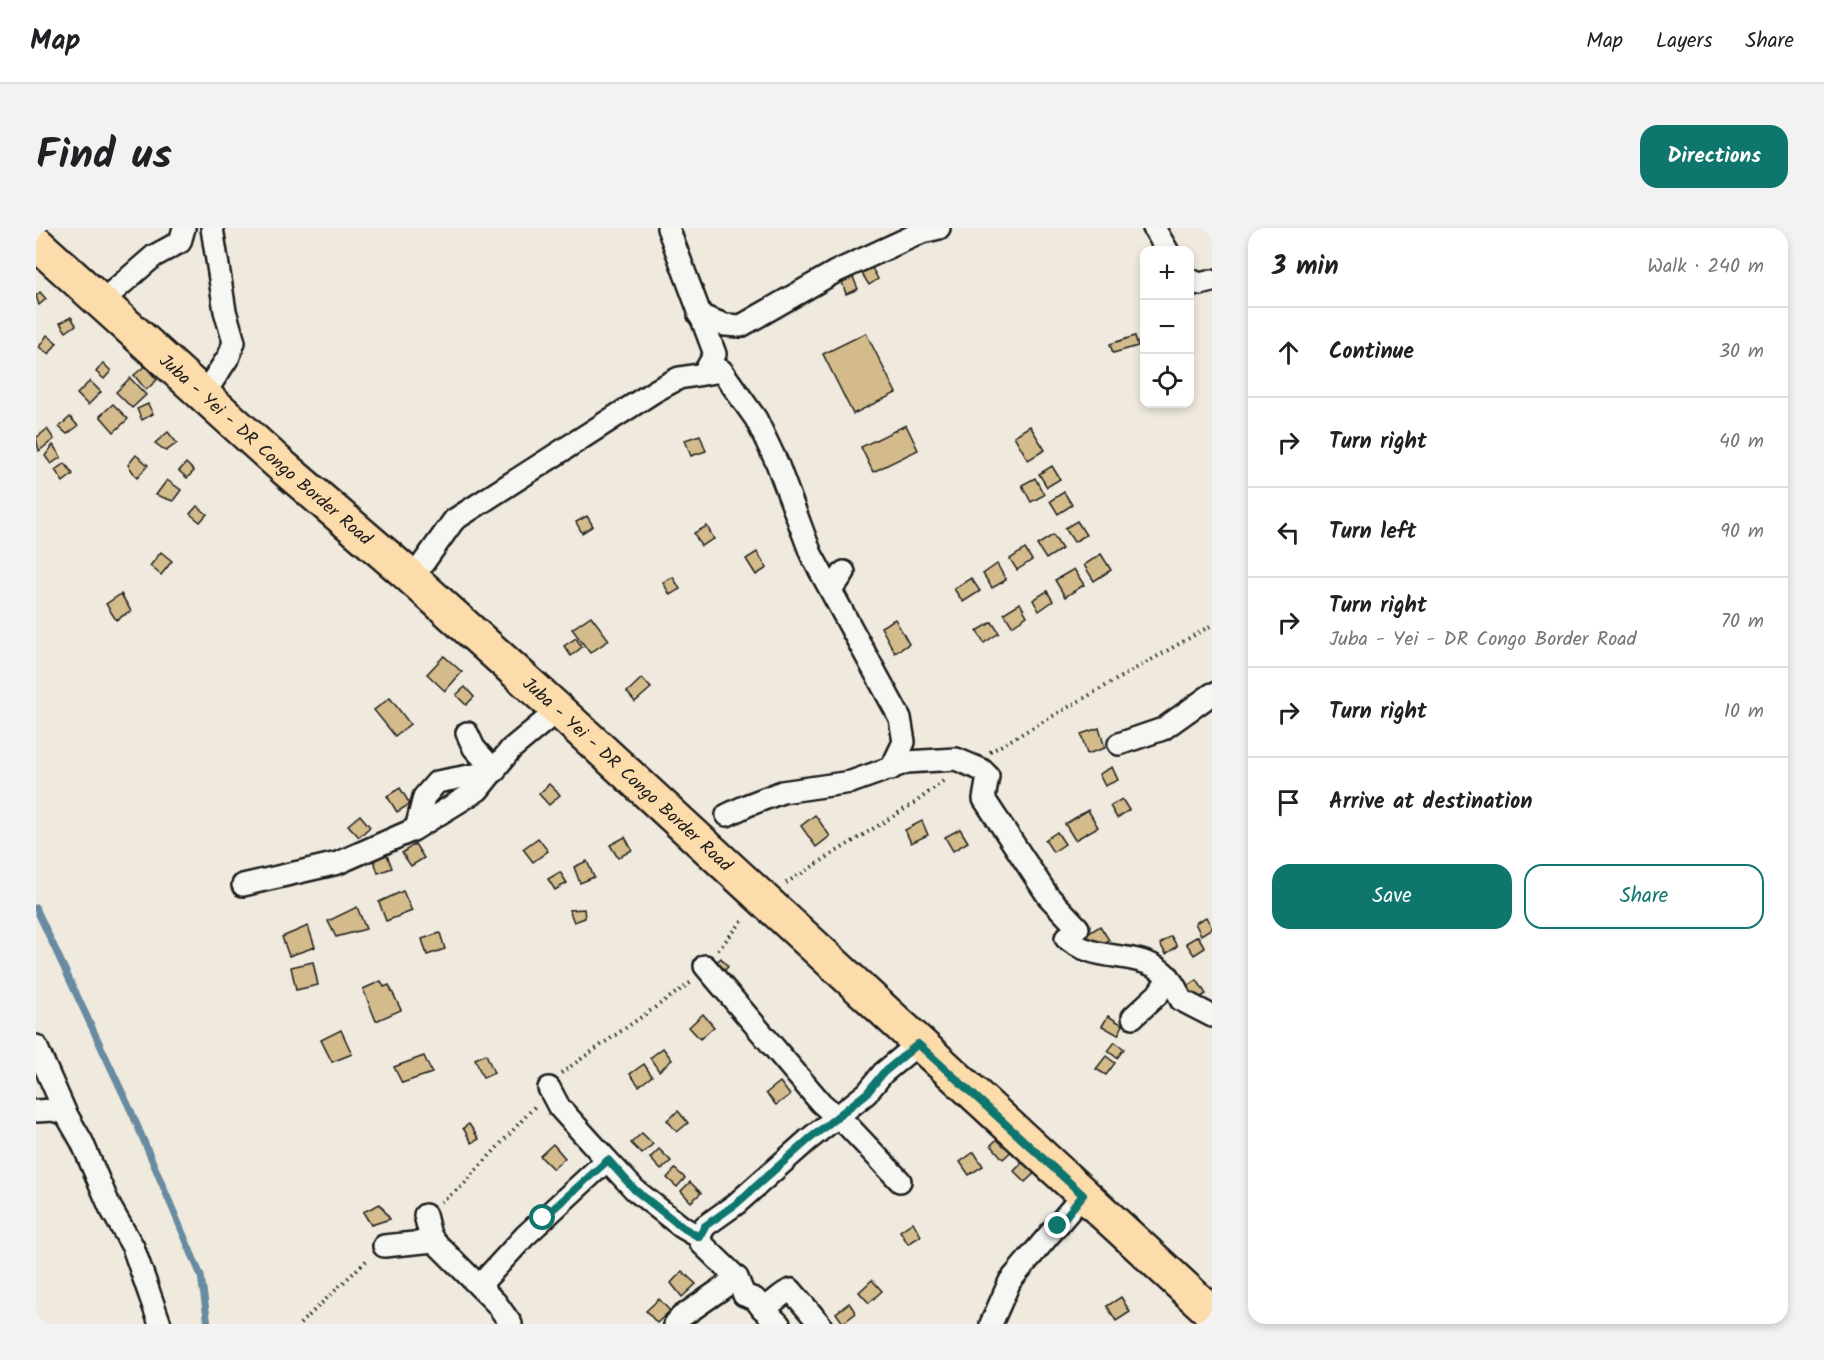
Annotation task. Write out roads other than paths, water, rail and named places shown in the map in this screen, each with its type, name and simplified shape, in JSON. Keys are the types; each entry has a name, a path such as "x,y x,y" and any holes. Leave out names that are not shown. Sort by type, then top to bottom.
{"main road":[{"name":"Juba - Yei - DR Congo Border Road","path":"36,243 555,708 1212,1313"}],"street":[{"path":"101,302 154,256 180,242 184,228"},
{"path":"204,394 229,356 234,342 225,311 212,228"},
{"path":"668,228 715,354 704,373"},
{"path":"699,315 725,325 741,326 834,272 922,232 939,228"},
{"path":"1154,228 1165,246"},
{"path":"1194,282 1200,284 1212,281"},
{"path":"412,579 454,520 655,391 679,378 723,371 756,419 777,463 811,554 837,579 867,660 892,700 904,742 891,769"},
{"path":"1119,744 1162,729 1212,694"},
{"path":"417,825 454,807 477,790 511,749 546,720 555,708"},
{"path":"902,731 907,733 916,747 921,762"},
{"path":"467,733 474,748 495,771"},
{"path":"728,816 748,805 782,792 851,782 906,762 956,759 982,770 988,776 984,799 1048,897 1078,928 1066,938 1077,946 1098,954 1150,963 1174,981 1181,1000 1212,1016"},
{"path":"243,885 338,863 381,842 413,830 417,825 424,797 437,782 495,771"},
{"path":"705,966 760,1034 836,1119 849,1127 900,1181"},
{"path":"1133,1017 1158,994 1169,977"},
{"path":"699,1237 705,1226 736,1204 808,1140 867,1093 883,1073 918,1044"},
{"path":"36,1046 66,1114 87,1151 110,1207 133,1247 160,1324"},
{"path":"549,1088 560,1107 635,1190 682,1227 699,1237 701,1243 717,1260 738,1278 744,1294 755,1299 779,1324"},
{"path":"36,1111 53,1110 66,1114"},
{"path":"479,1286 525,1236 608,1160"},
{"path":"991,1324 1010,1281 1083,1195"},
{"path":"425,1215 430,1235 434,1241 496,1303 511,1324"},
{"path":"384,1246 434,1241"},
{"path":"675,1324 681,1317 738,1278"},
{"path":"762,1308 770,1306 780,1293 791,1290 819,1324"}],"waterway":[{"path":"36,908 132,1113 201,1276 208,1324"}]}
